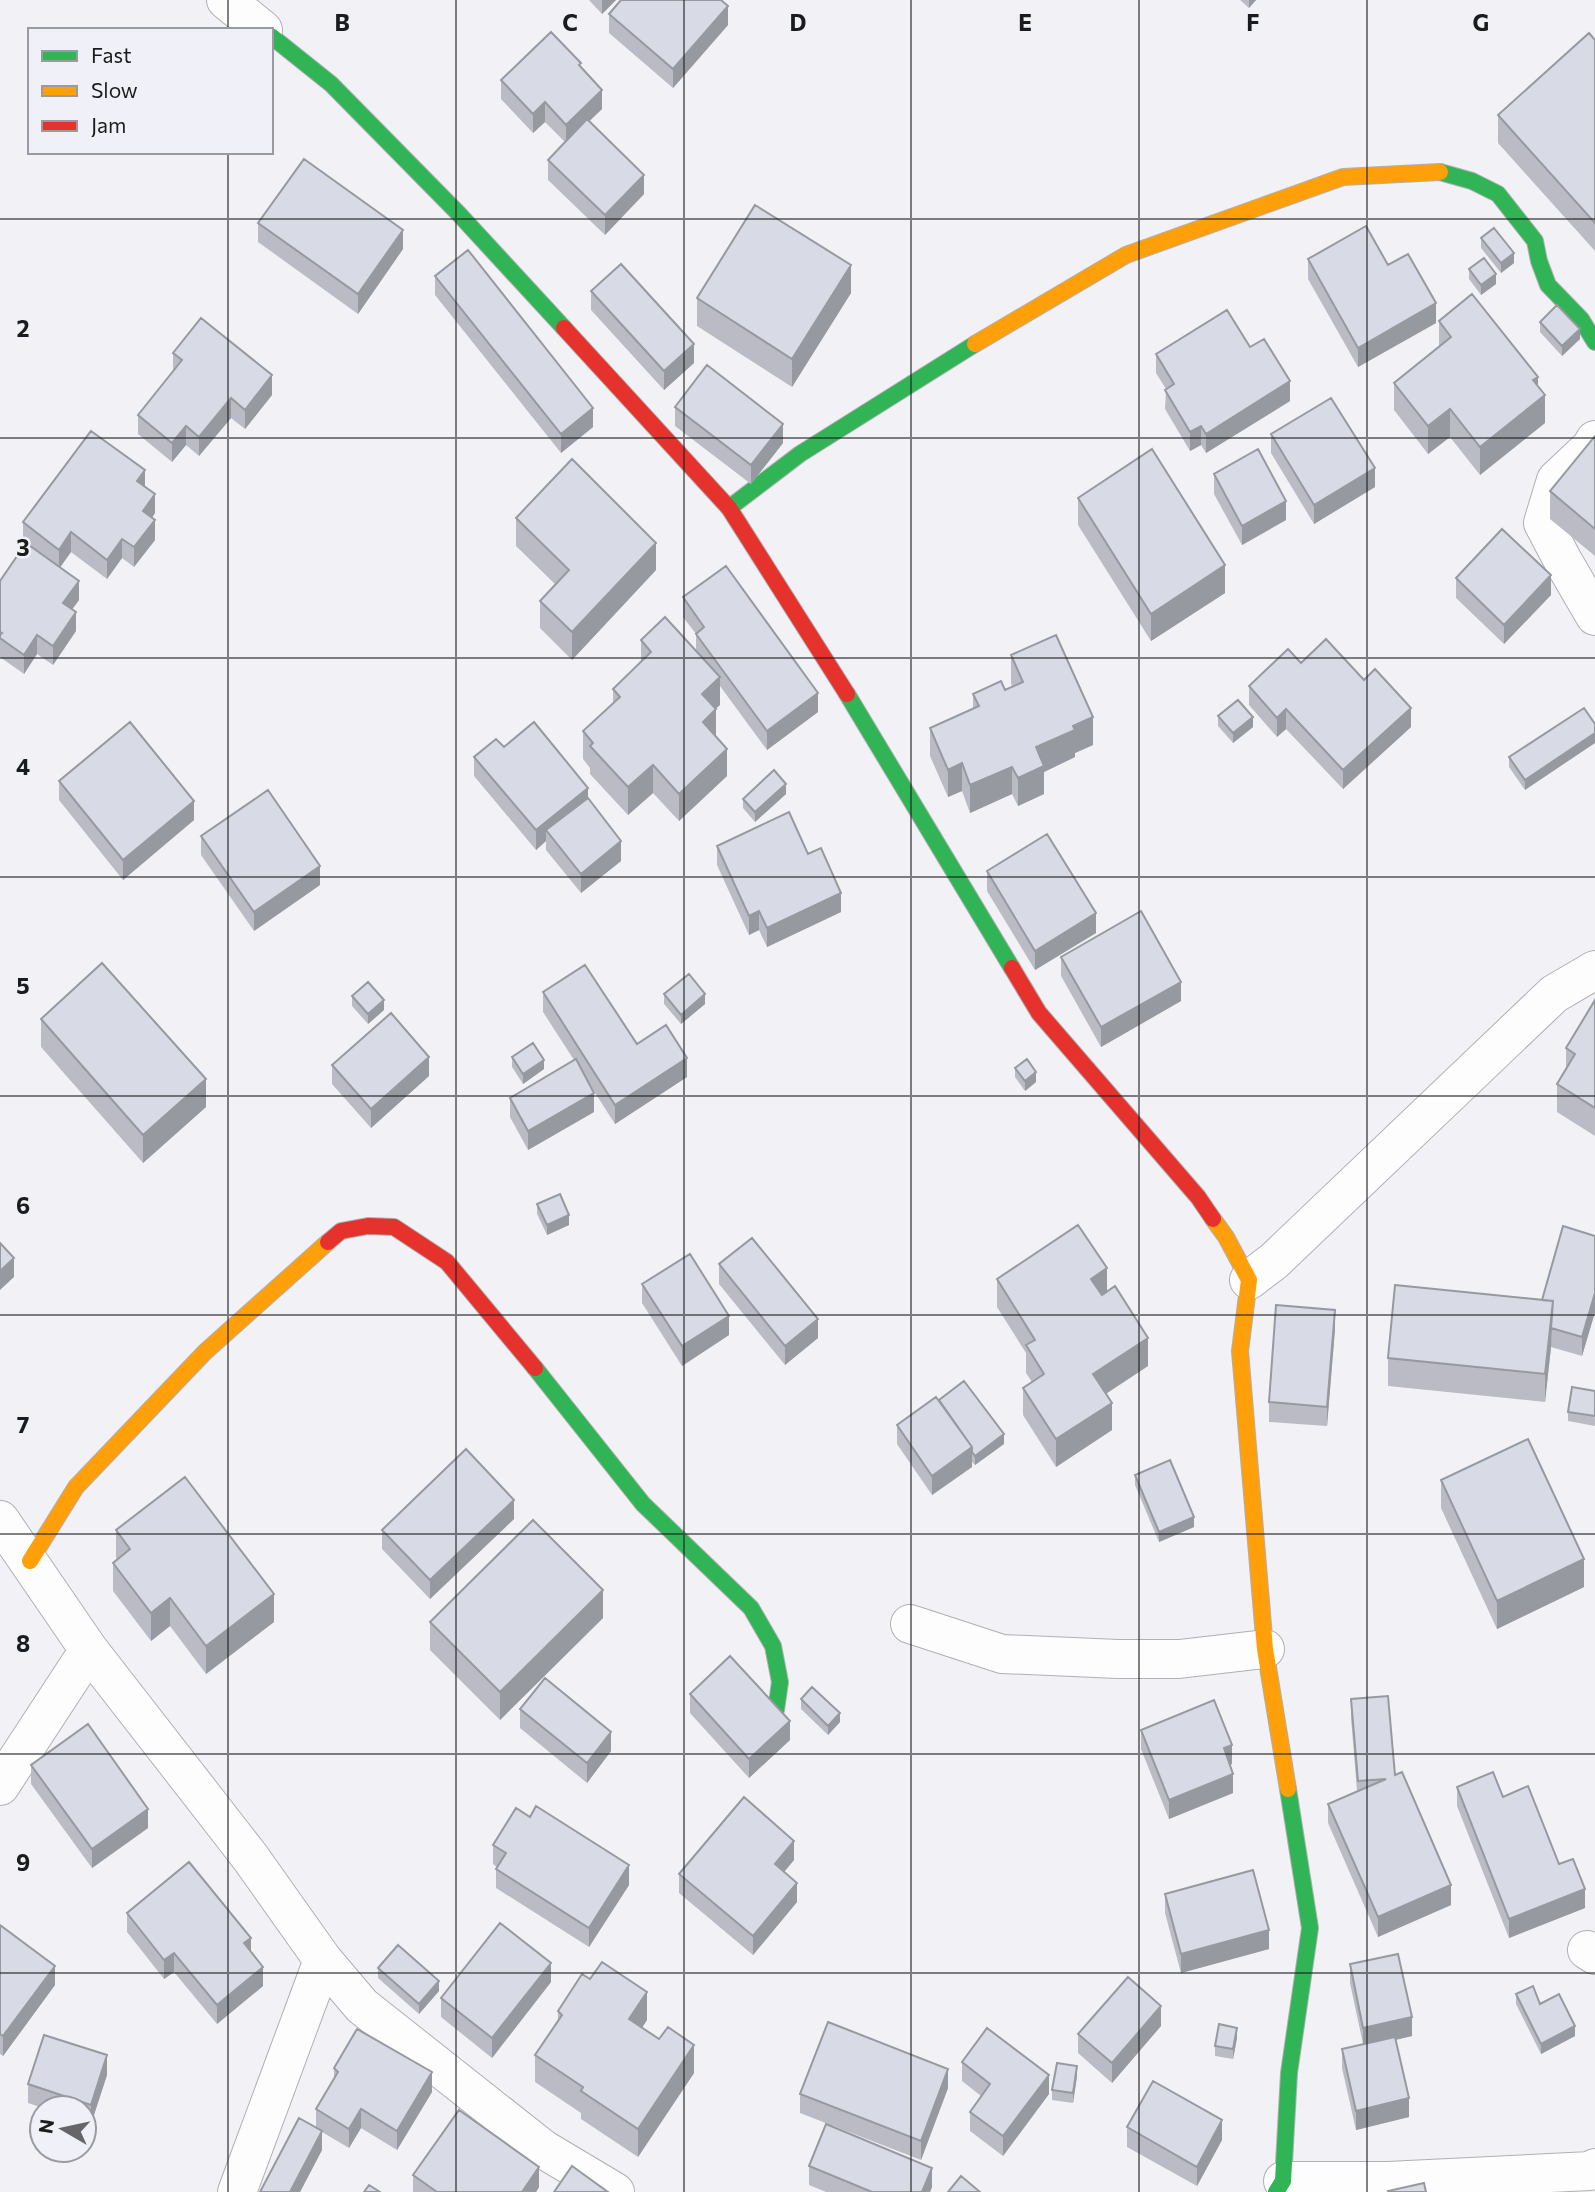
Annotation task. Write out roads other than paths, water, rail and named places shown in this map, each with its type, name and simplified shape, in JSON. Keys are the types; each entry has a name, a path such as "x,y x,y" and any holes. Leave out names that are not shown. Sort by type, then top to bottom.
{"street":[{"path":"226,0 261,28"},
{"path":"273,38 331,85 458,213 729,508 874,736 1039,1013 1198,1197 1226,1237 1249,1280 1240,1350 1265,1648 1310,1928 1289,2073 1280,2187 1593,2172"},
{"path":"729,508 800,454 1009,323 1126,256 1343,177 1438,171 1472,181 1497,194 1535,241 1548,285 1581,319 1595,342"},
{"path":"1595,440 1556,480 1543,523 1595,616"},
{"path":"1249,1280 1274,1261 1554,994 1595,970"},
{"path":"30,1561 76,1487 205,1352 341,1231 368,1226 394,1227 447,1262 503,1327 643,1504 751,1608 773,1646 780,1682 776,1710"},
{"path":"0,1520 89,1650 250,1857 323,1960 362,2006 543,2150 615,2192"},
{"path":"910,1623 1002,1654 1179,1659 1265,1648"},
{"path":"0,1786 89,1650"},
{"path":"237,2192 323,1960"}]}
